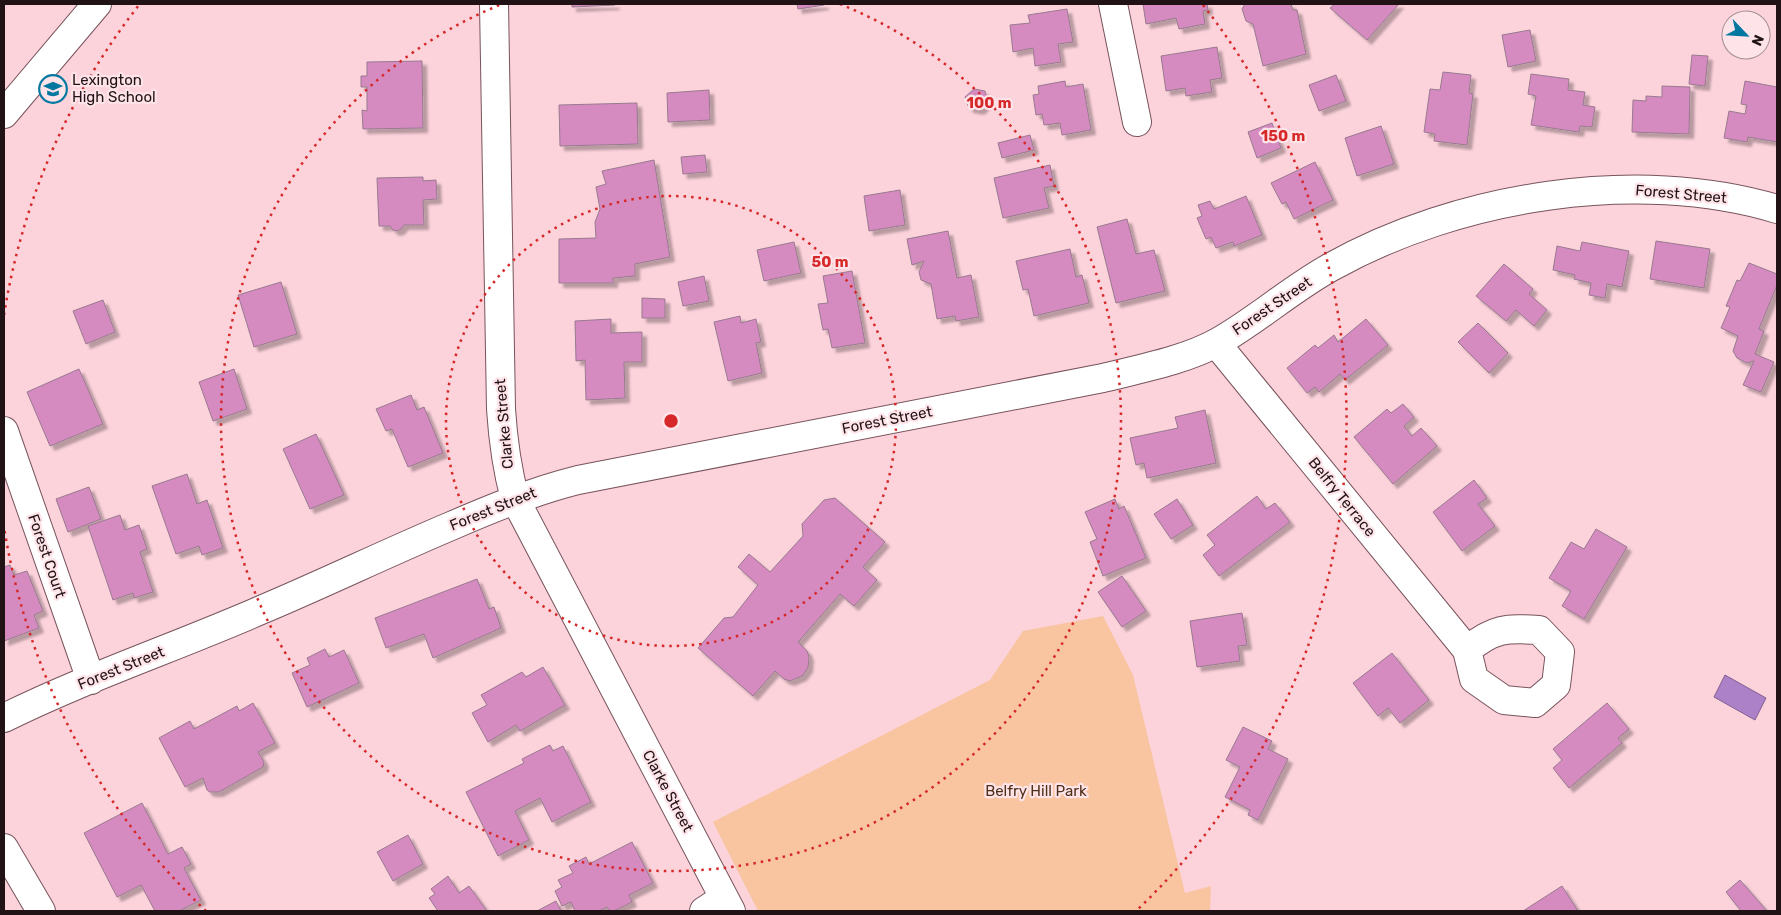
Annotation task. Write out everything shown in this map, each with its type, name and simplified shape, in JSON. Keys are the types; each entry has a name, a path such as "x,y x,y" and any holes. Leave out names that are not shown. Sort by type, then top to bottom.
{"street":[{"path":"4,114 97,4"},
{"name":"Clarke Street","path":"494,4 501,409 506,462 515,499 720,907"},
{"path":"1113,4 1138,122"},
{"name":"Forest Street","path":"4,718 255,613 372,560 515,499 545,488 1103,378 1175,359 1216,343 1325,270 1385,240 1470,212 1526,199 1583,192 1647,189 1710,194 1777,209"},
{"name":"Belfry Terrace","path":"1216,343 1467,650"},
{"name":"Forest Court","path":"4,431 91,680"},
{"path":"4,848 41,911"}],"green space":[{"name":"Belfry Hill Park","path":"1103,616 1133,675 1185,893 1211,886 1210,911 758,911 713,822 990,680 1023,631"}],"shaded area":[{"path":"1725,675 1766,698 1755,720 1714,697"}],"building":[{"path":"572,4 615,4 615,5 572,7"},
{"path":"797,4 824,4 824,5 798,9"},
{"path":"1143,4 1207,4 1208,10 1203,11 1205,24 1179,29 1176,18 1146,24"},
{"path":"1245,4 1291,4 1293,10 1297,10 1306,54 1263,66 1253,24 1246,21 1242,9"},
{"path":"1335,4 1399,4 1367,40 1330,8"},
{"path":"1067,9 1073,42 1058,44 1061,62 1035,66 1033,48 1013,52 1010,25 1030,23 1028,15"},
{"path":"1530,30 1536,61 1508,67 1502,35"},
{"path":"1217,47 1222,78 1210,80 1212,92 1186,96 1185,88 1166,91 1161,56"},
{"path":"1692,55 1708,56 1705,86 1689,84"},
{"path":"422,61 423,128 363,129 362,110 367,111 367,87 361,87 361,76 367,76 367,62"},
{"path":"1443,72 1471,75 1469,93 1473,94 1467,145 1434,141 1435,134 1424,132 1430,89 1440,90"},
{"path":"1531,74 1569,79 1568,90 1585,92 1583,105 1595,107 1592,127 1580,126 1579,132 1531,125 1536,96 1528,94"},
{"path":"1336,75 1346,101 1319,111 1309,85"},
{"path":"1065,81 1066,87 1083,84 1091,130 1062,135 1060,123 1044,125 1042,114 1036,115 1033,95 1039,94 1038,86"},
{"path":"1745,81 1777,87 1777,142 1748,137 1747,142 1724,138 1729,111 1745,114 1747,105 1741,104"},
{"path":"1662,86 1690,87 1689,134 1632,132 1633,100 1646,101 1646,96 1662,97"},
{"path":"974,89 985,91 988,102 980,110 969,108 965,97"},
{"path":"709,90 710,120 668,122 667,93"},
{"path":"637,103 638,144 560,146 559,105"},
{"path":"1272,123 1281,148 1257,158 1248,132"},
{"path":"1381,126 1394,164 1357,176 1345,138"},
{"path":"1030,135 1034,150 1002,158 998,143"},
{"path":"705,155 707,172 683,174 681,157"},
{"path":"654,160 670,257 635,264 635,276 613,278 613,283 559,283 559,239 596,238 595,222 600,209 596,187 606,184 602,171"},
{"path":"1315,162 1333,200 1294,219 1286,202 1282,204 1271,183"},
{"path":"1050,165 1054,186 1044,188 1049,208 1003,218 994,178"},
{"path":"423,177 423,181 436,180 437,199 423,200 424,225 404,225 397,231 393,230 390,226 379,226 377,178"},
{"path":"900,190 905,225 869,231 864,196"},
{"path":"1246,196 1262,235 1234,246 1233,242 1216,248 1211,237 1206,239 1197,218 1202,216 1198,205 1210,201 1214,209"},
{"path":"1127,219 1136,254 1154,250 1165,291 1116,303 1097,227"},
{"path":"948,231 957,278 971,275 979,317 956,321 955,316 937,319 931,284 921,280 919,272 924,261 912,265 907,239"},
{"path":"1656,241 1710,249 1704,288 1650,279"},
{"path":"794,242 801,273 764,281 757,250"},
{"path":"1582,242 1629,251 1622,287 1607,284 1605,298 1589,295 1591,283 1574,279 1575,275 1553,270 1557,246 1580,251"},
{"path":"1070,249 1076,277 1082,275 1089,303 1034,316 1028,289 1023,290 1016,261"},
{"path":"1749,263 1777,274 1777,285 1759,329 1764,331 1755,354 1774,362 1761,392 1743,385 1754,361 1747,363 1737,358 1733,351 1738,336 1721,328 1730,307 1726,306 1737,280 1740,281"},
{"path":"1504,264 1533,289 1529,294 1547,310 1534,326 1516,310 1506,321 1476,296"},
{"path":"852,271 865,343 832,348 828,329 823,330 818,304 828,303 823,276"},
{"path":"704,276 709,301 683,306 678,282"},
{"path":"281,282 297,334 254,347 238,295"},
{"path":"642,298 665,299 665,318 642,318"},
{"path":"103,300 115,332 86,344 73,311"},
{"path":"740,316 741,323 756,319 761,342 756,343 762,373 728,381 714,322"},
{"path":"611,319 611,333 642,332 642,362 624,362 625,398 586,400 585,360 576,361 575,321"},
{"path":"1366,319 1388,345 1345,380 1340,374 1319,392 1315,387 1307,393 1287,368 1315,345 1318,348 1334,335 1338,342"},
{"path":"1478,323 1508,353 1489,373 1458,342"},
{"path":"79,369 103,424 50,446 27,392"},
{"path":"234,369 247,409 213,421 199,382"},
{"path":"411,395 417,410 424,407 443,453 408,467 392,429 386,431 376,409"},
{"path":"1403,404 1414,417 1404,426 1412,436 1421,428 1437,446 1393,484 1354,437 1387,409 1391,413"},
{"path":"1205,410 1216,463 1147,478 1144,463 1136,465 1130,438 1178,428 1175,417"},
{"path":"316,434 344,495 310,509 283,449"},
{"path":"187,474 197,504 207,500 223,548 202,555 199,546 176,554 152,486"},
{"path":"1474,480 1487,498 1478,504 1495,526 1462,551 1433,512"},
{"path":"89,487 101,519 68,532 56,499"},
{"path":"1257,496 1266,509 1275,503 1290,522 1219,576 1203,555 1215,545 1207,535"},
{"path":"835,498 885,542 863,567 877,580 854,606 840,594 798,642 807,651 809,657 808,668 802,676 790,681 784,679 775,671 753,696 698,648 724,618 733,617 758,585 738,567 749,554 770,572 803,536 802,524 824,500"},
{"path":"1115,499 1119,509 1124,506 1146,558 1103,576 1090,542 1097,539 1085,512"},
{"path":"1177,499 1193,525 1171,539 1154,514"},
{"path":"120,515 125,530 139,525 147,549 140,552 153,592 134,598 133,593 113,600 88,526"},
{"path":"1596,529 1627,547 1584,619 1562,606 1571,591 1549,578 1571,542 1584,549"},
{"path":"10,565 14,575 27,571 43,611 34,615 39,628 4,641 4,567"},
{"path":"1122,576 1146,611 1122,627 1098,592"},
{"path":"477,579 489,609 494,607 501,628 433,658 424,634 386,648 375,618"},
{"path":"1242,613 1247,645 1238,646 1240,661 1197,667 1190,621"},
{"path":"325,649 329,657 344,650 359,683 307,707 292,673 310,665 307,658"},
{"path":"1392,653 1429,700 1400,723 1388,708 1378,716 1353,683"},
{"path":"543,667 565,705 520,731 516,725 488,742 472,713 487,705 481,695 522,672 526,677"},
{"path":"253,703 275,743 258,752 264,762 263,767 219,792 207,790 203,778 185,787 159,738 190,721 194,729 237,706 239,711"},
{"path":"1607,703 1629,729 1618,738 1622,743 1569,788 1553,768 1562,760 1553,749"},
{"path":"1243,727 1272,741 1268,749 1288,759 1258,820 1248,815 1250,810 1225,797 1240,767 1226,760"},
{"path":"550,745 553,751 563,746 591,802 552,822 540,798 515,811 529,840 498,856 466,792 524,763 522,759"},
{"path":"142,803 168,854 182,847 191,864 184,868 201,900 179,911 155,911 141,885 117,897 84,833"},
{"path":"408,835 423,864 393,881 377,852"},
{"path":"632,842 653,883 629,895 632,902 614,911 610,911 607,907 599,911 575,911 571,902 562,906 555,891 562,887 558,880 573,873 569,866 586,857 589,864"},
{"path":"448,876 459,893 469,886 487,911 438,911 429,898 435,894 431,889"},
{"path":"1740,880 1767,911 1741,911 1726,892"},
{"path":"1562,886 1578,911 1523,911"},
{"path":"556,901 561,911 537,911"}],"place":[{"name":"Lexington High School","path":"53,89"}]}
